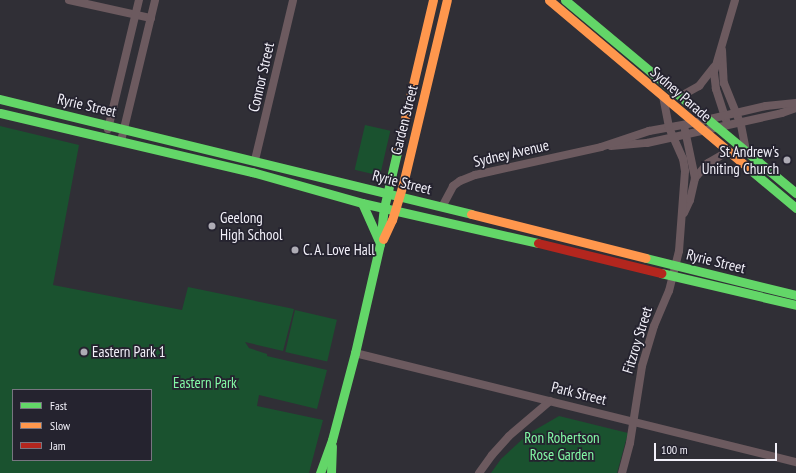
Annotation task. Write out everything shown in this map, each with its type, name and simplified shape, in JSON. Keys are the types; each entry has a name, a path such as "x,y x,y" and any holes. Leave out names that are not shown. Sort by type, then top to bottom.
{"main road":[{"name":"Garden Street","path":"320,473 332,440 355,353 380,244 387,193 433,0"},
{"name":"Garden Street","path":"380,244 396,210 400,196 447,0"},
{"name":"Sydney Parade","path":"549,0 663,97 688,124 701,130 796,208"},
{"name":"Sydney Parade","path":"565,0 796,193"},
{"path":"420,54 434,57"},
{"name":"Ryrie Street","path":"0,99 109,124 796,295"},
{"name":"Ryrie Street","path":"0,113 252,172 362,203 674,275 796,306"},
{"path":"402,130 416,134"},
{"path":"252,172 255,160"},
{"path":"362,203 380,244"},
{"name":"Garden Street","path":"331,473 332,440"}],"street":[{"path":"69,0 151,18"},
{"path":"106,137 139,0"},
{"path":"121,141 155,0"},
{"name":"Connor Street","path":"255,160 293,0"},
{"path":"681,96 699,86 714,67 722,47 735,0"},
{"path":"722,47 724,83 740,122 745,139 746,151"},
{"path":"714,67 714,82 728,124"},
{"name":"Fitzroy Street","path":"622,473 628,451 638,380 645,353 674,275 682,216 685,171 683,160 669,127 663,97"},
{"name":"Sydney Avenue","path":"442,207 453,186 471,176 601,147 634,135 669,127 766,106 796,103"},
{"name":"Sydney Avenue","path":"601,147 639,144 782,113 796,108"},
{"name":"Fitzroy Street","path":"682,216 690,200 695,178 686,134 688,124"},
{"name":"Fitzroy Street","path":"695,178 708,162 727,152"},
{"name":"Park Street","path":"355,353 796,462"},
{"path":"479,473 492,455 509,436 550,401"}],"green space":[{"path":"365,125 390,131 380,176 355,170"},
{"name":"Eastern Park","path":"0,126 79,145 53,285 182,310 188,287 294,309 283,351 245,342 249,348 267,354 267,356 327,370 317,409 259,395 257,406 323,420 309,473 0,473"},
{"path":"295,310 337,320 327,362 285,352"},
{"name":"Ron Robertson Rose Garden","path":"559,416 628,433 617,473 491,473 501,459 528,434"}],"traffic: fast":[{"path":"565,0 796,193"},
{"path":"0,99 471,214"},
{"path":"0,113 252,172 362,203 538,243"},
{"path":"320,473 332,440 355,353 380,244 384,208 398,148"},
{"path":"747,167 796,208"},
{"path":"362,203 379,241"},
{"path":"646,258 796,295"},
{"path":"661,273 796,305"},
{"path":"331,473 332,446"}],"traffic: slow":[{"path":"398,148 433,0"},
{"path":"383,239 392,220 403,184 447,0"},
{"path":"549,0 747,167"},
{"path":"471,214 646,258"}],"traffic: jam":[{"path":"538,243 661,273"}],"place":[{"name":"St Andrew's Uniting Church","path":"787,160"},
{"name":"Geelong High School","path":"212,226"},
{"name":"C. A. Love Hall","path":"295,250"},
{"name":"Eastern Park 1","path":"84,352"}]}
